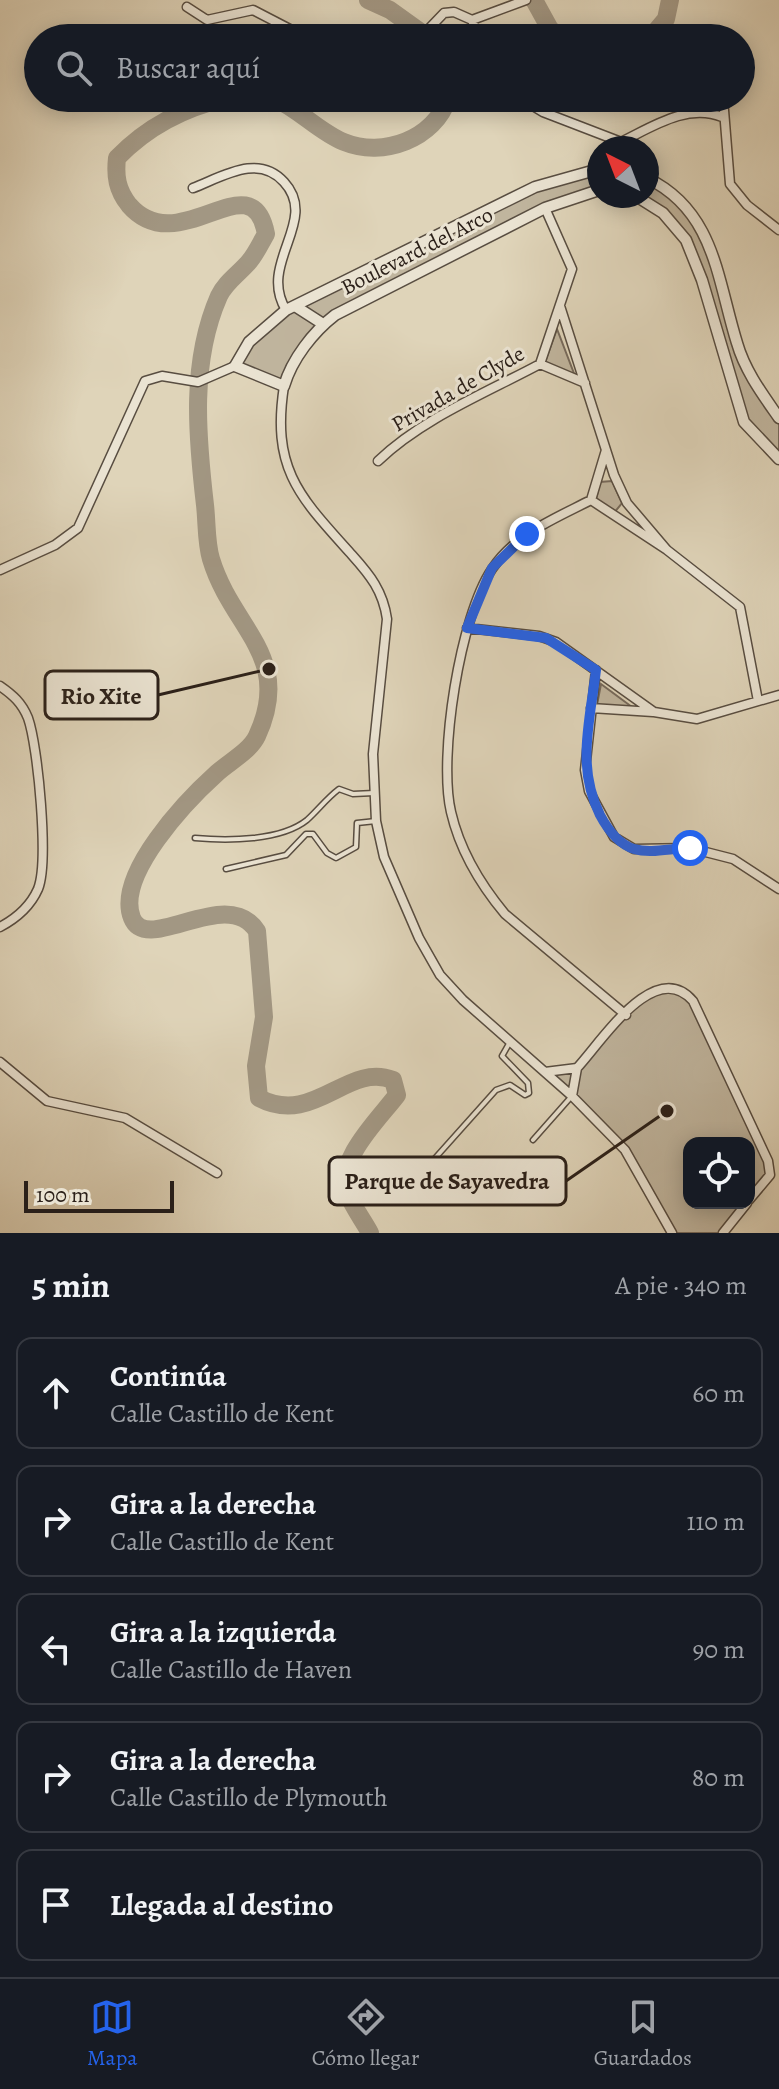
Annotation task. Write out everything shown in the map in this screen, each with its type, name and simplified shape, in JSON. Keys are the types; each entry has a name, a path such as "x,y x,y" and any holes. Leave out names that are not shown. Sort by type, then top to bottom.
{"street":[{"path":"432,24 448,12 472,20 523,1"},
{"path":"187,7 207,20 253,10 280,24"},
{"path":"472,20 474,24"},
{"path":"543,112 599,136"},
{"path":"722,112 730,184 747,205 779,230"},
{"path":"640,136 690,113 722,117"},
{"path":"193,188 254,167 278,176 288,186 296,210 276,288 291,308 323,324"},
{"name":"Boulevard del Arco","path":"235,366 249,342 291,308 535,187 587,172"},
{"path":"659,187 686,206 705,231 737,345 754,380 779,418"},
{"name":"Boulevard del Arco","path":"284,386 290,370 323,324 545,208 587,194"},
{"name":"Privada de Clyde","path":"378,461 401,441 434,421 540,364 571,263 545,208"},
{"path":"655,208 686,240 702,280 744,422 779,459"},
{"path":"560,306 606,449 627,503 667,550"},
{"name":"Privada de Clyde","path":"540,364 585,383"},
{"path":"0,570 55,545 78,528 94,499 121,429 145,381 156,376 198,382 235,366 284,386 280,412 284,457 290,476 303,501 377,585 385,604 386,633 373,754 376,821 390,870 419,938 440,975 572,1096 625,1150 673,1232"},
{"path":"606,449 591,500 527,534 506,551 481,589 467,628 447,770 452,814 477,878 505,914 626,1015"},
{"path":"591,500 734,599 740,607 758,701"},
{"path":"467,628 546,638 654,712"},
{"path":"596,670 586,777 589,791 614,837 634,849 690,848 723,856 754,870 779,889"},
{"path":"0,686 21,704 32,733 44,856 33,898 17,917 0,927"},
{"path":"591,708 654,712 697,719 779,695"},
{"path":"572,1096 577,1068 650,990 673,987 685,992 693,1001 774,1176 755,1195"},
{"path":"0,1062 47,1101 125,1118 217,1173"},
{"path":"545,1072 577,1068"},
{"path":"723,1233 742,1209"}],"lane":[{"path":"195,838 226,841 258,837 298,826 339,789 353,794 374,793"},
{"path":"226,869 286,855 306,834 313,834 327,853 336,858 356,847 357,823 376,821"},
{"path":"403,1194 496,1090 510,1085 525,1095 529,1093 528,1083 502,1056 510,1042"},
{"path":"533,1140 572,1096"}],"shaded area":[{"path":"587,172 587,192 323,324 284,386 235,363 269,324 535,187"},
{"path":"659,188 697,218 737,345 779,418 779,459 753,435 686,240 650,208 659,208"},
{"path":"557,329 575,376 545,362"},
{"path":"612,481 622,503 614,513 596,500 600,482"},
{"path":"601,684 632,707 597,705"},
{"path":"650,990 685,992 770,1168 755,1191 755,1137 683,1137 683,1209 742,1209 723,1233 672,1233 637,1167 545,1072 577,1068"}],"waterway":[{"path":"368,0 410,24"},
{"path":"534,0 547,24"},
{"path":"662,24 670,0"},
{"path":"184,112 154,128 129,147 117,158 116,171 119,188 129,205 149,220 170,223 191,220 230,207 246,206 258,213 266,234 250,261 219,296 210,321 200,373 198,426 209,553 221,583 264,663 268,684 267,708 254,741 204,785 172,819 144,860 134,881 130,901 132,918 140,928 154,929 227,914 244,919 257,931 264,1017 256,1066 259,1098 279,1105 297,1105 360,1079 376,1077 393,1080 397,1095 360,1141 347,1168 345,1181 348,1194 370,1233"},
{"path":"297,112 335,138 375,148 391,146 420,134 441,112"}],"place":[{"name":"Rio Xite","path":"269,669"},
{"name":"Parque de Sayavedra","path":"667,1111"}],"route":[{"path":"527,534 506,551 492,568 467,628 546,638 596,670 585,770 589,791 606,826 614,837 634,849 690,848"}]}
